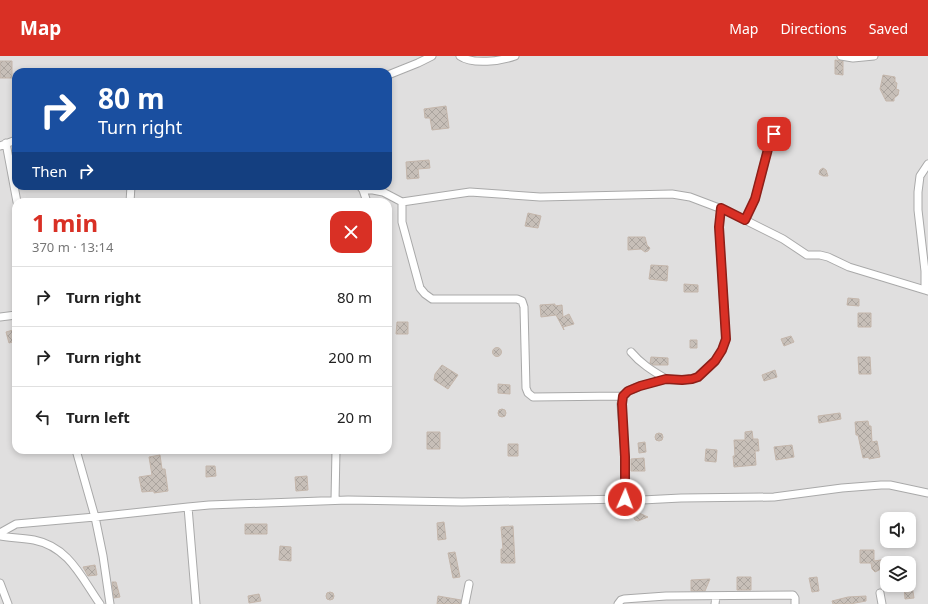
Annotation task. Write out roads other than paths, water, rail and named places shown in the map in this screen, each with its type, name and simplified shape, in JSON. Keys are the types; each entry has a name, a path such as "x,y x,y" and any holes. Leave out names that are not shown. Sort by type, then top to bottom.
{"street":[{"path":"392,73 432,56"},
{"path":"460,56 472,61 483,61 515,56"},
{"path":"841,56 853,58 874,56"},
{"path":"745,220 755,199 768,149 774,134"},
{"path":"3,145 12,182"},
{"path":"373,190 402,202 470,192 540,197 672,194 690,197 721,208 783,239 807,255 820,255 828,257 849,267 926,290 918,210 918,192 920,176 928,164"},
{"path":"402,202 402,222 420,288 425,294 432,299 517,299 522,301 524,307 526,388 528,393 533,397 623,396"},
{"path":"625,499 623,396 628,391 640,386 666,379 682,380 698,377 715,361 722,350 726,339 719,227 721,208"},
{"path":"0,317 12,316"},
{"path":"631,352 652,371 666,379"},
{"path":"77,454 95,517 103,556 110,604"},
{"path":"335,500 336,454"},
{"path":"0,533 16,524 209,505 335,500 462,502 774,497 842,488 886,485 928,492"},
{"path":"188,508 196,604"},
{"path":"0,536 34,540 47,544 62,552 70,560 100,604"},
{"path":"0,583 8,604"},
{"path":"465,604 469,584"},
{"path":"880,594 882,604"},
{"path":"618,604 624,599 666,596 793,595 795,598 795,604"},
{"path":"715,604 716,596"}]}
